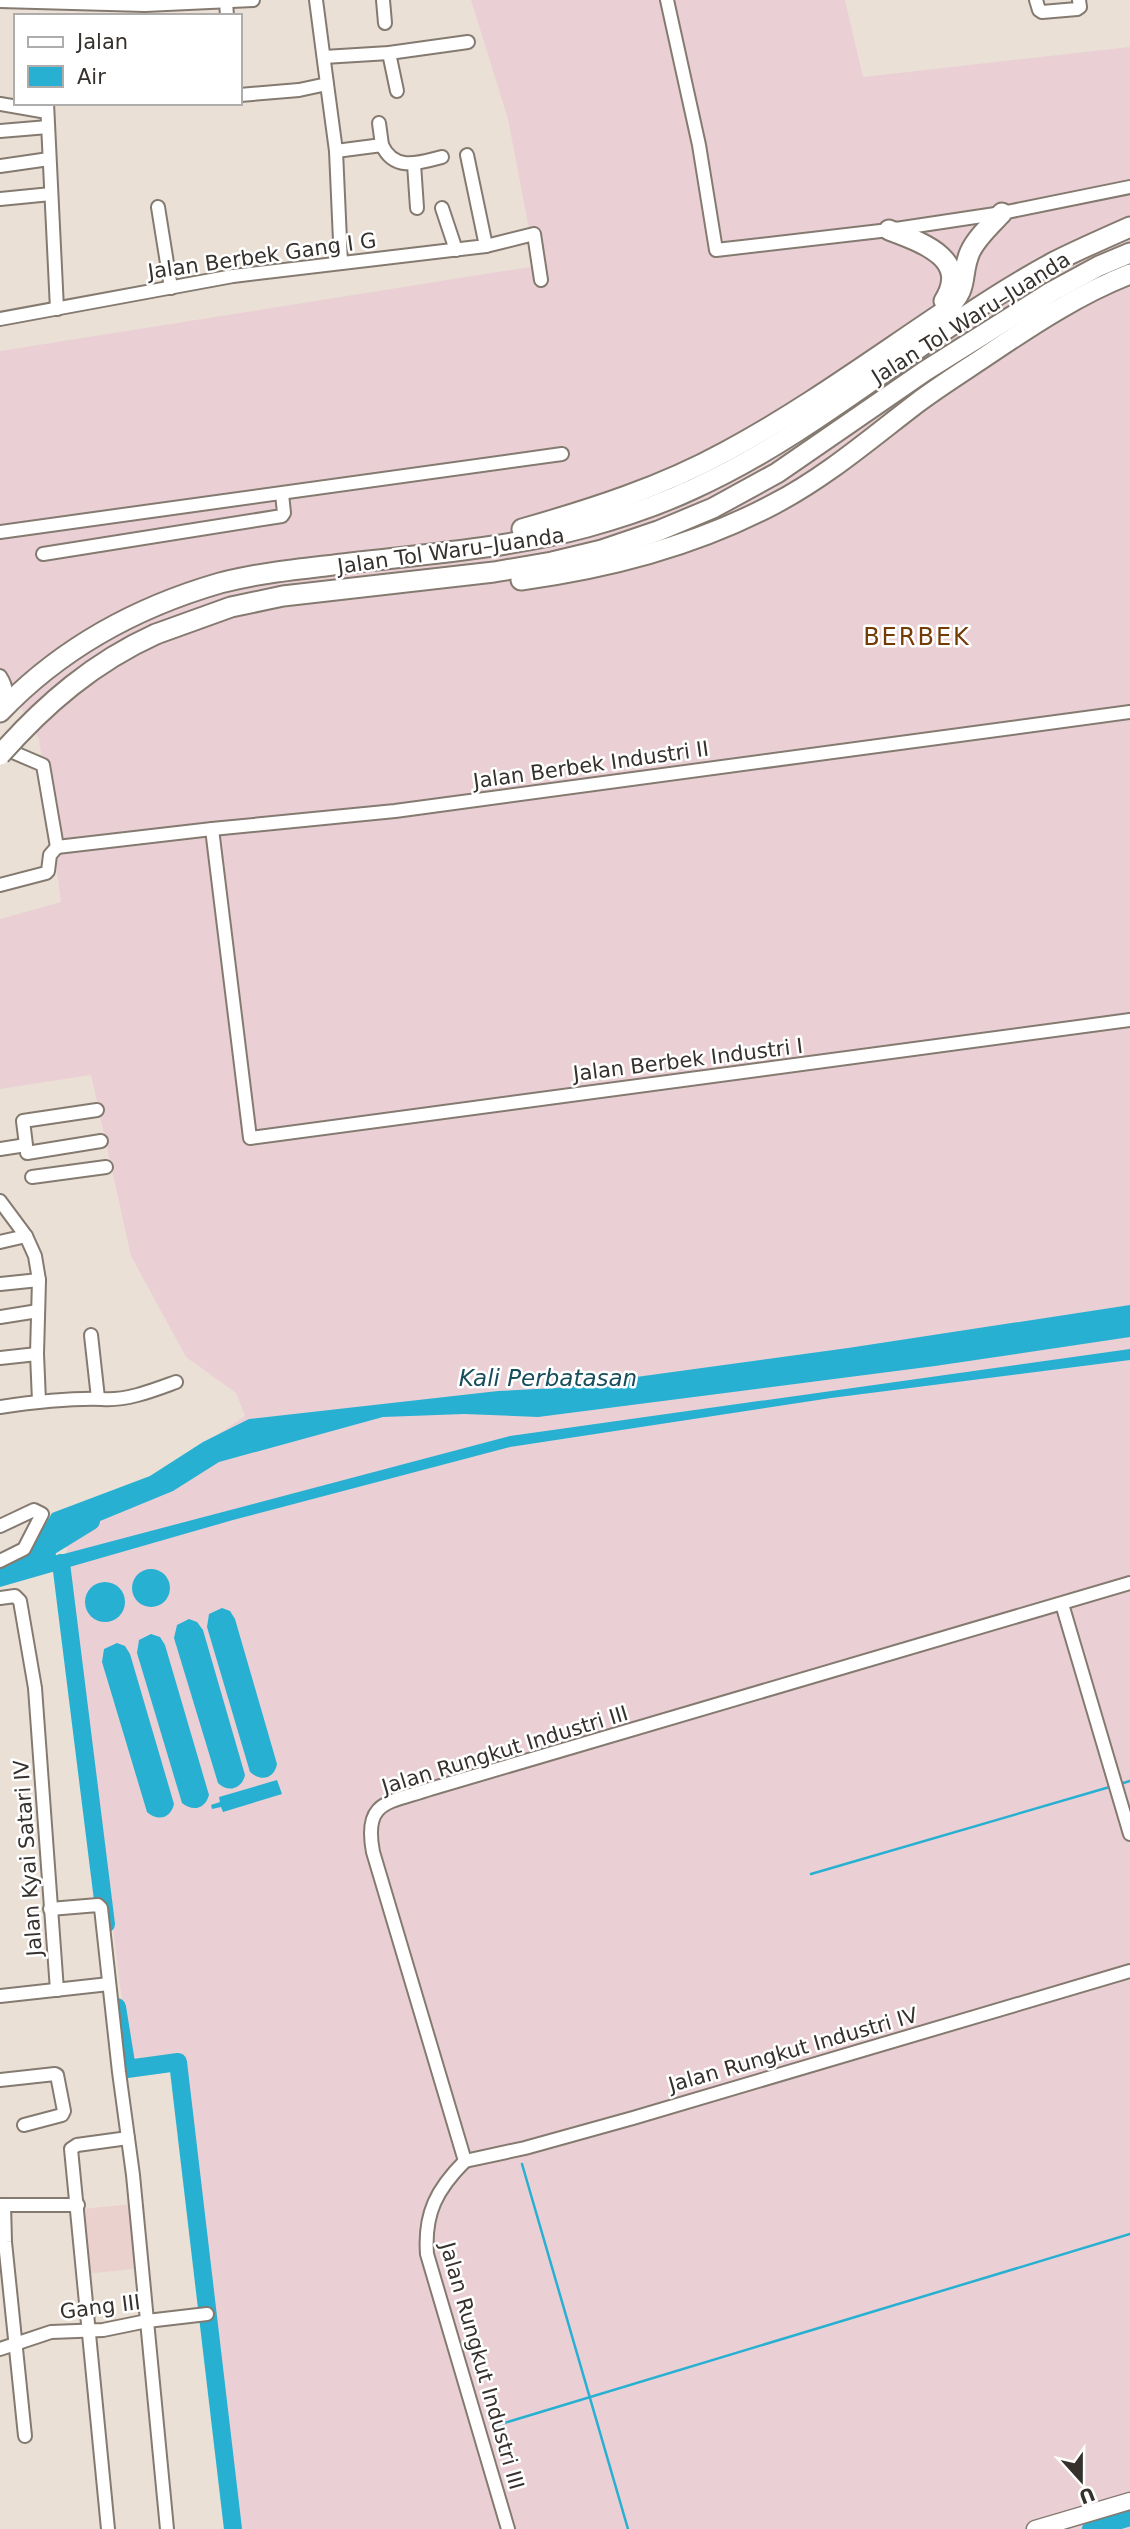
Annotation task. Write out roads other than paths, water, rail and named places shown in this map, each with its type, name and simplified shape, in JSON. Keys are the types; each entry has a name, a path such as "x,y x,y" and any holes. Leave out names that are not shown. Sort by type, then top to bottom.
{"highway":[{"path":"300,569 367,553 514,531 598,507 724,453 827,390 952,304 960,295 969,255 976,241 1002,213"},
{"name":"Jalan Tol Waru–Juanda","path":"0,712 22,689 55,663 116,624 173,599 221,583 300,569 528,539 566,532 648,509 696,488 757,455 1055,262 1130,227"},
{"path":"827,390 857,361 944,302 949,293 951,275 948,264 938,253 919,241 889,230"},
{"name":"Jalan Tol Waru–Juanda","path":"0,755 38,713 90,670 156,634 231,607 283,596 494,572 603,550 712,508 777,473 914,378 1051,292 1098,266 1130,253"},
{"path":"283,596 417,591 488,584 563,574 634,560 691,542 791,494 841,462 931,393 1018,335 1085,295 1130,274"}],"main road":[{"path":"1035,2529 1130,2501"}],"street":[{"path":"0,1 17,1 42,9 145,10 179,2 253,0"},
{"path":"316,0 336,151 341,263"},
{"path":"383,0 385,23"},
{"path":"667,0 690,103 716,250 889,230 1002,213 1130,187"},
{"path":"1036,0 1042,12 1077,9 1080,7 1079,0"},
{"path":"226,2 227,14"},
{"path":"324,57 389,53 468,42"},
{"path":"389,53 397,91"},
{"path":"242,95 299,90 327,84"},
{"path":"16,105 47,107 57,309"},
{"path":"379,123 382,145 387,156 394,161 414,163 442,157"},
{"path":"0,131 48,127"},
{"path":"336,151 382,145"},
{"path":"467,155 486,246"},
{"path":"0,166 49,159"},
{"path":"414,163 417,208"},
{"path":"0,199 51,194"},
{"path":"158,207 171,288"},
{"path":"442,208 456,250"},
{"name":"Jalan Berbek Gang I G","path":"0,318 233,276 486,246 534,234 541,280"},
{"path":"0,532 562,454"},
{"path":"43,554 282,516 282,494"},
{"path":"0,676 6,688 6,696 0,705"},
{"name":"Jalan Berbek Industri II","path":"57,847 395,811 1130,712"},
{"path":"0,746 43,765 57,847 50,855 46,873 0,886"},
{"name":"Jalan Berbek Industri I","path":"212,829 250,1138 1130,1020"},
{"path":"97,1110 23,1121 27,1149 33,1179 106,1167"},
{"path":"0,1149 27,1149 102,1141"},
{"path":"0,1201 26,1236 35,1256 39,1280 39,1401"},
{"path":"0,1242 26,1236"},
{"path":"0,1284 39,1280"},
{"path":"0,1317 38,1311"},
{"path":"91,1335 97,1398"},
{"path":"0,1358 37,1354"},
{"path":"0,1407 39,1401 102,1399 144,1393 176,1382"},
{"path":"0,1525 34,1510 42,1514 24,1549 0,1561"},
{"name":"Jalan Rungkut Industri III","path":"508,2529 427,2254 425,2236 432,2207 446,2179 465,2161 373,1852 370,1825 379,1808 429,1789 532,1758 687,1715 1130,1583"},
{"name":"Jalan Kyai Satari IV","path":"0,1598 13,1595 19,1598 35,1688 57,1990"},
{"path":"1062,1604 1130,1834"},
{"path":"50,1909 100,1907 128,2137 167,2529"},
{"name":"Jalan Rungkut Industri IV","path":"465,2161 525,2148 633,2118 1130,1971"},
{"path":"0,1996 108,1984"},
{"path":"0,2080 55,2074 57,2076 64,2112 62,2115 24,2125"},
{"path":"108,2529 71,2150 73,2146 128,2137"},
{"path":"25,2436 2,2205 78,2205"},
{"name":"Gang III","path":"0,2349 51,2332 89,2330 207,2314"}],"water":[{"name":"Kali Perbatasan","path":"1130,1305 1130,1337 935,1366 538,1417 464,1414 383,1417 219,1462 173,1491 54,1540 56,1556 510,1436 1130,1349 1130,1360 831,1398 510,1447 233,1520 0,1587 0,1569 36,1540 52,1513 150,1476 203,1442 249,1419 498,1391 556,1388 848,1348"},
{"path":"151,1569 165,1574 170,1588 165,1602 151,1607 137,1602 132,1588 137,1574"},
{"path":"105,1582 119,1588 125,1602 119,1616 105,1622 91,1616 85,1602 91,1588"},
{"path":"222,1608 230,1611 235,1619 277,1764 273,1773 267,1777 258,1777 250,1772 207,1627 209,1614"},
{"path":"189,1619 197,1622 203,1630 245,1775 241,1784 234,1788 226,1788 218,1783 174,1638 177,1625"},
{"path":"151,1634 160,1637 165,1645 209,1795 205,1803 198,1808 190,1808 182,1803 137,1653 139,1640"},
{"path":"117,1643 125,1646 130,1654 174,1804 170,1813 164,1817 155,1817 147,1812 102,1662 104,1649"},
{"path":"277,1780 282,1794 223,1812 221,1807 212,1809 211,1805 220,1802 219,1797"}],"waterway":[{"name":"Kali Perbatasan","path":"0,1577 91,1521"},
{"path":"61,1563 106,1924"},
{"path":"1120,1784 1130,1781"},
{"path":"811,1874 1113,1786"},
{"path":"117,2007 127,2069 178,2062 233,2529"},
{"path":"522,2164 628,2529"},
{"path":"491,2427 1130,2234"},
{"path":"1091,2529 1130,2517"}],"district":[{"name":"BERBEK","path":"917,637"}]}
